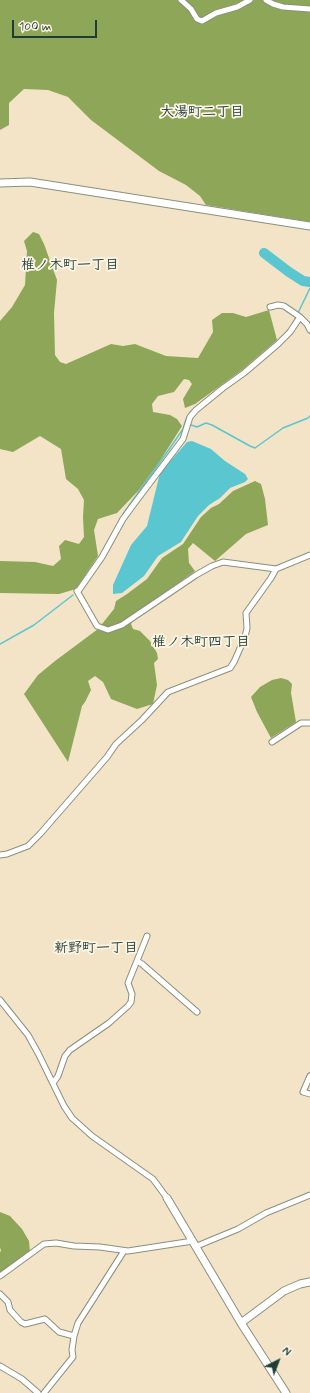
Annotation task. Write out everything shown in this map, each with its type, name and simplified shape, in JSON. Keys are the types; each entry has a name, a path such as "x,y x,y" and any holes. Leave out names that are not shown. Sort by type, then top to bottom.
{"street":[{"path":"181,0 187,5 197,19 202,21 216,13 237,7 250,0"},
{"path":"266,0 283,8 310,9"},
{"path":"0,182 30,182 310,226"},
{"path":"270,307 278,305 284,306 300,317 307,324 310,330"},
{"path":"300,317 290,332 278,344 244,373 196,410 190,417 183,439 123,519 102,557 77,591 97,626 108,630 122,625 196,574 212,566 223,562 276,569 310,555"},
{"path":"0,855 28,846 107,758 116,744 142,720 168,692 230,668 245,637 247,628 246,613 276,569"},
{"path":"272,742 301,723 310,723"},
{"path":"53,1083 58,1076 65,1056 70,1050 109,1023 131,1002 132,994 128,982 147,936"},
{"path":"137,961 196,1012"},
{"path":"0,1000 28,1034 64,1106 78,1124 92,1136 153,1179 167,1198 241,1323 286,1393"},
{"path":"310,1076 303,1092 310,1094"},
{"path":"0,1276 44,1244 56,1243 124,1251 195,1244 238,1229 266,1213 310,1195"},
{"path":"44,1393 73,1357 72,1350 74,1336 78,1323 124,1251"},
{"path":"241,1323 284,1291 300,1284 310,1282"},
{"path":"0,1294 8,1302 10,1310 21,1322 25,1324 44,1319 59,1332 74,1336"},
{"path":"0,1366 22,1379 38,1393"}],"green space":[{"path":"0,0 310,0 310,222 206,205 200,196 186,185 159,171 91,120 68,97 48,90 24,89 9,103 9,125 0,130"},
{"path":"33,232 39,234 44,244 57,280 54,313 55,355 60,362 66,364 111,344 123,346 135,344 166,356 198,358 213,332 212,320 222,313 233,313 246,317 269,310 277,340 242,370 195,404 185,408 183,399 192,384 189,380 184,379 174,392 158,396 152,404 153,412 170,415 177,419 182,426 158,464 139,490 117,513 98,519 94,530 98,556 76,589 59,594 0,593 0,561 35,562 53,566 61,559 59,546 65,540 79,544 84,537 84,500 78,489 66,479 61,449 40,436 13,452 0,449 0,321 12,307 25,285 27,251 24,241"},
{"path":"255,481 261,484 265,499 268,525 246,534 215,561 193,543 188,549 189,563 195,571 135,614 131,624 133,629 140,631 150,641 157,653 158,659 154,663 157,685 153,704 137,709 111,699 103,682 95,676 88,681 91,690 82,706 68,762 24,694 38,675 98,629 114,609 116,601 147,579 162,558 183,544 201,517 211,508 219,504 233,491"},
{"path":"281,678 288,680 292,684 291,693 296,722 271,738 251,697 260,687 272,680"},
{"path":"0,1212 10,1216 22,1229 29,1241 30,1252 0,1273 1,1251"}],"water":[{"path":"192,441 211,449 225,461 245,474 248,479 245,482 230,488 220,498 209,505 198,516 181,542 158,556 144,576 122,593 113,594 113,585 131,545 147,526 160,473 187,442"}],"waterway":[{"path":"264,253 303,281 310,282"},
{"path":"298,313 310,288"},
{"path":"285,334 296,317"},
{"path":"123,514 183,429 190,412 213,393"},
{"path":"191,425 197,427 206,423 212,425 255,448 283,428 310,416"},
{"path":"0,644 34,625 73,595"}],"district":[{"name":"大湯町二丁目","path":"202,113"},
{"name":"椎ノ木町一丁目","path":"70,266"},
{"name":"椎ノ木町四丁目","path":"201,643"},
{"name":"新野町一丁目","path":"96,949"}]}
